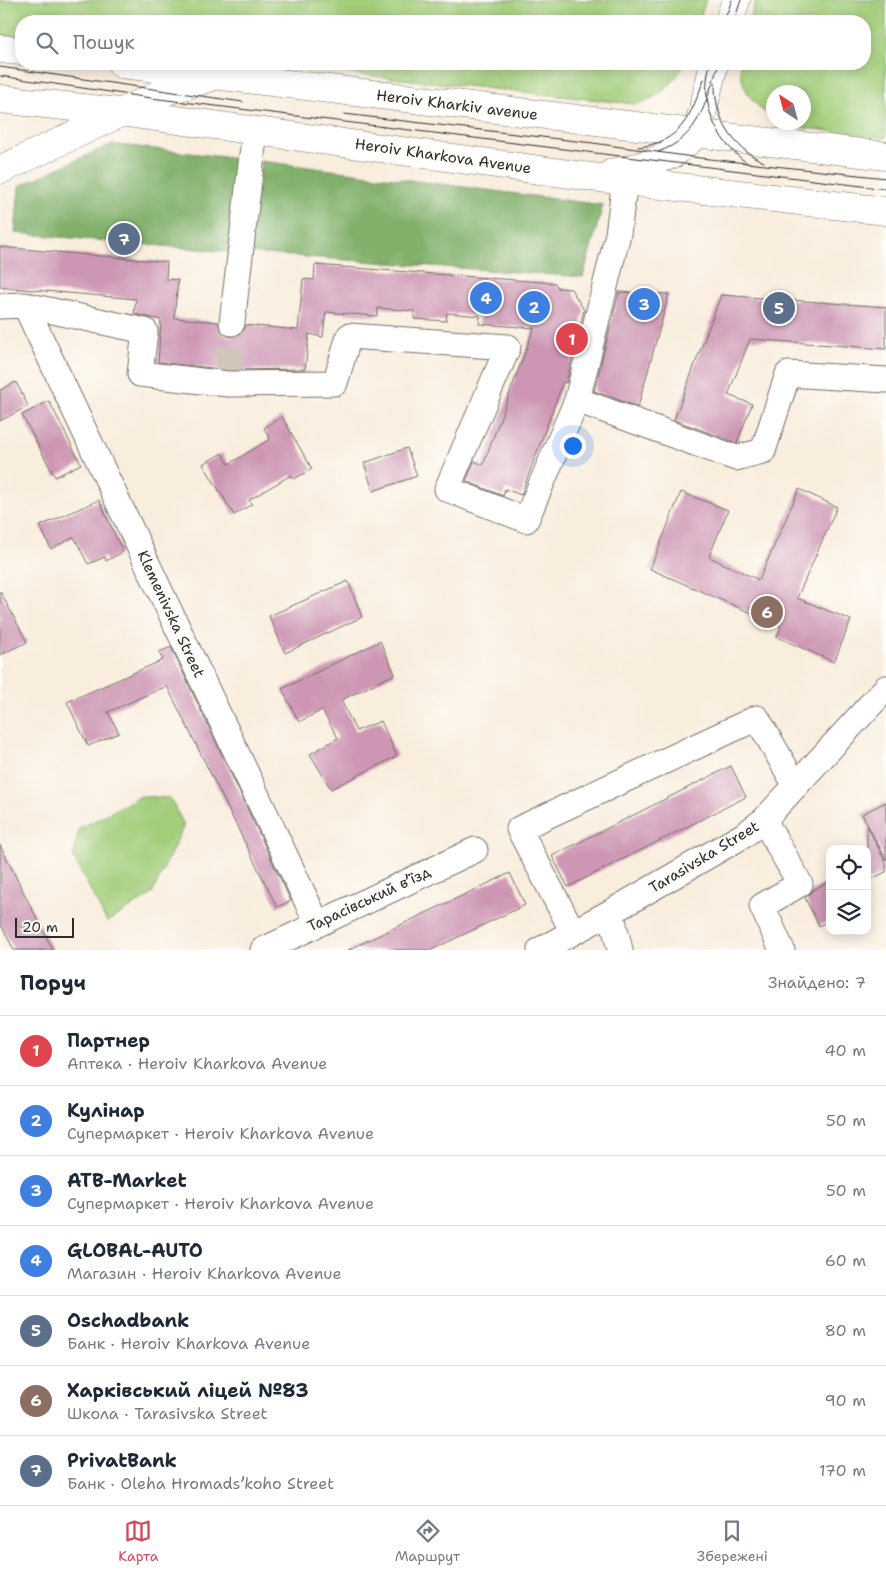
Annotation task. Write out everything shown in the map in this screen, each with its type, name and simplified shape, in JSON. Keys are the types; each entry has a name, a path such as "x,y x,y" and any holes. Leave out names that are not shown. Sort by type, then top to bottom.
{"main road":[{"path":"731,15 736,0"},
{"path":"0,49 15,50"},
{"path":"170,70 218,76"},
{"path":"591,177 659,161 673,154 697,134 713,70"},
{"path":"0,170 119,112 167,91 218,76"},
{"name":"Heroiv Kharkiv avenue","path":"218,76 697,134"},
{"name":"Heroiv Kharkova Avenue","path":"0,99 119,112 591,177 886,211"},
{"path":"697,134 886,156"}],"street":[{"path":"232,323 255,130"},
{"path":"0,306 25,305 145,331 140,374 335,383 349,336 508,347 447,489 526,520 577,400 618,234 625,180"},
{"name":"Klemenivska Street","path":"25,305 317,923"},
{"path":"577,400 736,458 763,451 788,374 886,380"},
{"name":"Tarasivska Street","path":"540,950 611,912 744,835 764,820 886,688"},
{"path":"573,932 519,829 757,718 796,786"},
{"path":"764,820 800,884 762,906 782,950"},
{"name":"Тарасівський в’їзд","path":"263,950 475,850"},
{"path":"611,912 620,950"}],"green space":[{"path":"0,0 706,0 701,15 15,15 15,37 0,35"},
{"path":"756,0 886,0 886,138 811,129 811,85 766,85 766,113 749,96 742,81 741,70 871,70 871,15 751,15"},
{"path":"317,70 681,70 664,90 643,102 635,104"},
{"path":"112,144 242,159 230,252 15,233 19,186"},
{"path":"261,161 603,205 583,277 251,253"},
{"path":"141,796 170,798 184,825 152,894 107,922 73,857 79,829"}],"building":[{"path":"0,247 167,262 166,279 178,280 174,318 218,322 223,334 231,337 243,332 246,325 298,330 303,279 314,280 315,265 555,283 558,288 571,289 584,310 566,383 563,382 521,495 505,489 503,496 466,481 474,461 483,465 534,328 479,324 480,316 447,313 446,321 414,319 414,311 378,308 377,316 326,312 323,337 309,334 305,369 229,370 158,362 161,320 134,314 136,299 0,287"},
{"path":"619,292 669,294 638,407 594,391"},
{"path":"721,295 886,307 886,349 750,339 728,395 752,404 737,443 674,420"},
{"path":"16,382 28,406 0,421 0,390"},
{"path":"49,401 81,464 55,477 22,415"},
{"path":"282,417 312,469 294,479 291,475 249,500 252,504 234,515 203,464 222,453 229,464 270,439 264,428"},
{"path":"407,448 417,476 373,491 364,463"},
{"path":"799,489 837,507 797,598 851,620 834,662 777,637 781,626 650,569 681,492 728,510 709,557 759,580"},
{"path":"99,500 123,552 106,561 105,557 88,564 74,537 51,549 40,526"},
{"path":"348,581 362,617 285,653 269,616"},
{"path":"0,591 27,642 0,655"},
{"path":"380,641 395,674 341,700 356,731 381,721 397,756 331,789 310,754 338,738 322,710 299,722 282,689"},
{"path":"171,647 291,901 277,907 167,686 108,712 119,733 88,746 67,702 163,660 159,652"},
{"path":"731,766 746,797 568,887 552,856"},
{"path":"886,802 886,860 862,814"},
{"path":"867,826 886,863 886,872 871,879 871,845 867,845"},
{"path":"0,845 53,950 14,950 0,923"},
{"path":"510,873 525,905 431,950 348,950"},
{"path":"826,883 826,922 819,926 805,898 813,890"}],"tunnel":[{"path":"228,373 232,323"}],"tram line":[{"path":"726,15 732,0"},
{"path":"736,15 741,0"},
{"path":"0,67 15,69"},
{"path":"21,70 243,102"},
{"path":"709,70 707,93 712,120 726,143 747,163"},
{"path":"658,152 684,137 693,127 705,104 717,70"},
{"path":"0,76 151,98 886,189"},
{"path":"638,147 665,140 682,125 689,115 704,79"},
{"path":"715,82 718,107 727,130 743,149 764,162"},
{"path":"344,114 593,143 700,158 886,178"}],"place":[{"name":"PrivatBank","path":"124,239"},
{"name":"GLOBAL-AUTO","path":"486,298"},
{"name":"ATB-Market","path":"644,304"},
{"name":"Кулінар","path":"534,307"},
{"name":"Oschadbank","path":"779,308"},
{"name":"Партнер","path":"572,339"},
{"name":"Харківський ліцей №83","path":"767,612"}]}
